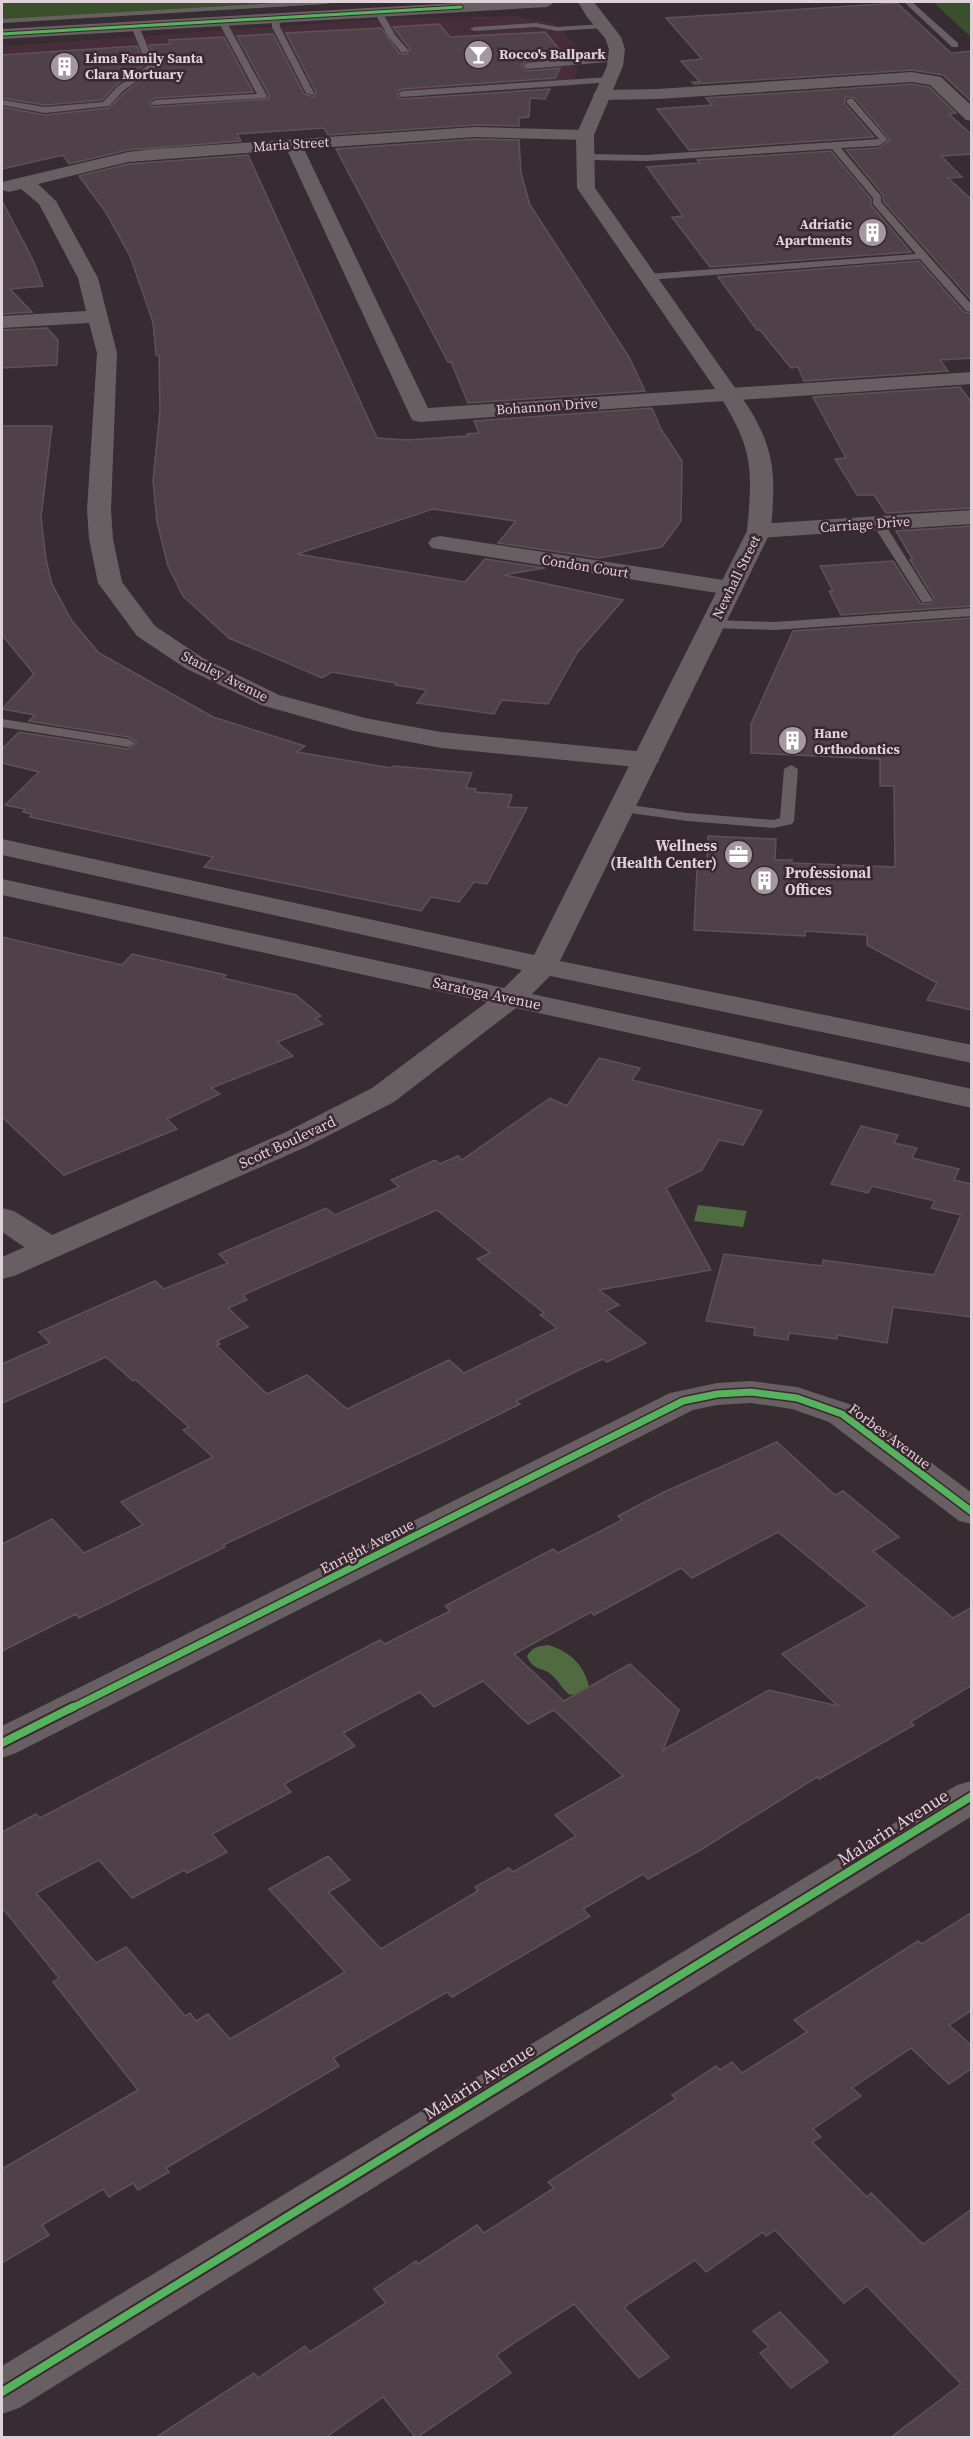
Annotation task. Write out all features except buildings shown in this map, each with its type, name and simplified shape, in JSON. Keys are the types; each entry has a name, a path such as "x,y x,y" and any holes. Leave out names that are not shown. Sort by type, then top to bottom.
{"street":[{"path":"2,34 133,20 222,21 547,2"},
{"path":"586,2 613,37 617,49 616,59"},
{"name":"Newhall Street","path":"543,966 759,531 763,489 760,455 747,423 729,393 586,188 585,135 616,59"},
{"path":"606,88 658,94 912,77 934,81 972,116"},
{"name":"Maria Street","path":"13,185 128,157 475,132 585,135"},
{"name":"Bohannon Drive","path":"293,144 420,415 972,378"},
{"name":"Stanley Avenue","path":"13,185 48,201 88,278 107,353 99,510 101,539 110,582 146,631 194,663 270,700 363,725 441,740 646,760"},
{"path":"2,322 97,316"},
{"name":"Carriage Drive","path":"759,531 972,517"},
{"name":"Condon Court","path":"440,543 730,588"},
{"path":"4,843 543,966 972,1054"},
{"name":"Saratoga Avenue","path":"2,887 972,1099"},
{"name":"Scott Boulevard","path":"2,1269 297,1139 383,1095 511,998 543,966"},
{"path":"2,1218 50,1248"},
{"name":"Forbes Avenue","path":"751,1392 797,1398 842,1414 972,1512"},
{"name":"Enright Avenue","path":"2,1743 683,1401 717,1394 751,1392"},
{"name":"Malarin Avenue","path":"2,2392 972,1796"}],"lane":[{"path":"2,21 133,20 289,3 326,2"},
{"path":"908,2 955,45"},
{"path":"2,103 45,110 106,104 120,89 152,67 133,20 113,6"},
{"path":"467,6 488,28"},
{"path":"378,12 392,36 404,50"},
{"path":"274,18 276,27 310,93"},
{"path":"155,103 263,96 222,21"},
{"path":"474,28 536,25 557,29 603,26"},
{"path":"527,66 580,60 616,59"},
{"path":"402,94 606,88"},
{"path":"586,157 647,158 878,143 884,140 850,101"},
{"path":"834,146 878,198 876,202 970,309"},
{"path":"648,277 923,256"},
{"path":"879,523 926,599"},
{"path":"713,624 775,626 972,612"},
{"path":"2,723 128,743"},
{"path":"622,808 687,817 774,824 787,821 791,769"}],"shaded area":[{"path":"2,2 356,2 2,23"},
{"path":"933,2 971,2 971,37"},
{"path":"512,16 555,23 575,44 578,65 573,86 92,118 13,134 2,128 2,46 394,18"},
{"path":"698,1205 747,1211 743,1227 694,1221"},
{"path":"548,1645 570,1655 580,1666 589,1687 582,1693 570,1695 550,1674 529,1661 527,1656 533,1649"}],"cycle path":[{"path":"2,34 461,7"},
{"path":"2,1743 683,1401 717,1394 751,1392 797,1398 842,1414 972,1512"},
{"path":"2,2392 972,1796"}],"place":[{"name":"Rocco's Ballpark","path":"478,54"},
{"name":"Lima Family Santa Clara Mortuary","path":"64,66"},
{"name":"Adriatic Apartments","path":"873,232"},
{"name":"Hane Orthodontics","path":"793,741"},
{"name":"Wellness (Health Center)","path":"738,854"},
{"name":"Professional Offices","path":"764,881"}]}
